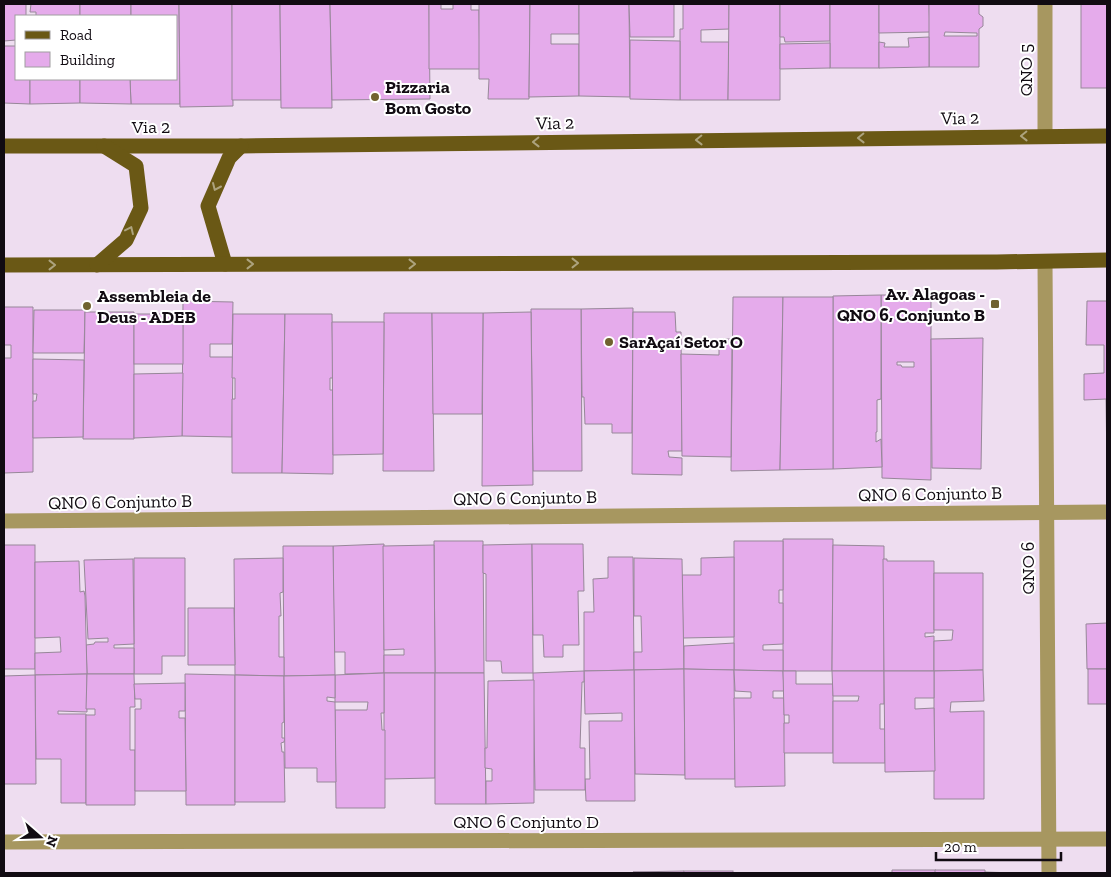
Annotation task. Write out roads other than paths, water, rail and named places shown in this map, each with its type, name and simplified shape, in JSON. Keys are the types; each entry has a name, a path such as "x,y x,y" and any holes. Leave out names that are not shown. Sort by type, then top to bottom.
{"main road":[{"name":"Via 2","path":"4,146 241,146 1107,136"},
{"path":"97,265 126,240 141,208 136,166 103,145"},
{"path":"225,264 208,206 229,158 241,146"},
{"path":"4,265 1045,262 1107,260"}],"street":[{"name":"QNO 5","path":"1044,4 1045,136"},
{"name":"QNO 6","path":"1045,262 1049,873"},
{"name":"QNO 6 Conjunto B","path":"4,521 1107,512"},
{"name":"QNO 6 Conjunto D","path":"4,842 1107,839"}],"place":[{"name":"Pizzaria Bom Gosto","path":"375,97"},
{"name":"Av. Alagoas - QNO 6, Conjunto B","path":"995,304"},
{"name":"Assembleia de Deus - ADEB","path":"87,306"},
{"name":"SarAçaí Setor O","path":"609,342"}]}
